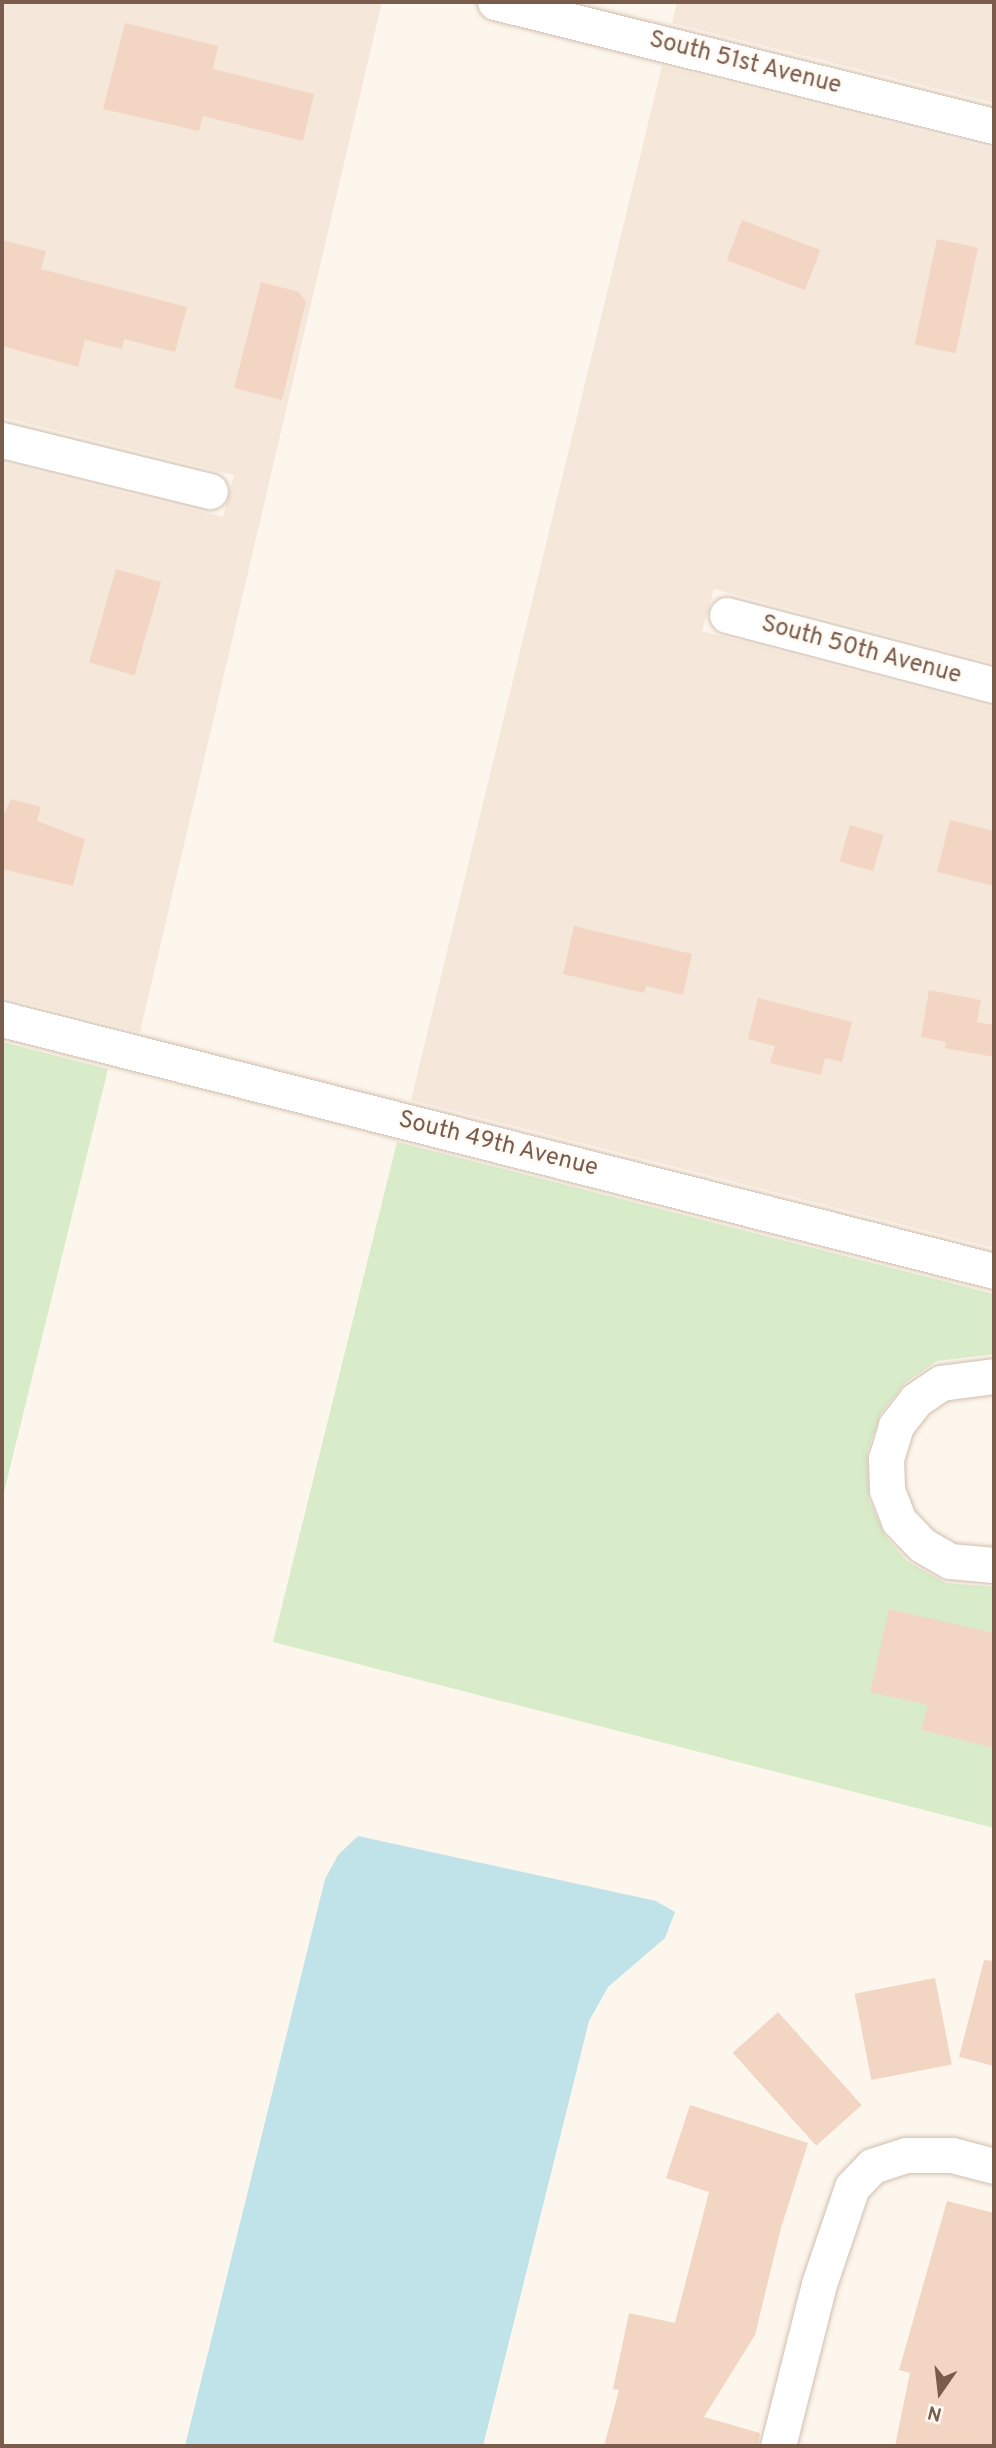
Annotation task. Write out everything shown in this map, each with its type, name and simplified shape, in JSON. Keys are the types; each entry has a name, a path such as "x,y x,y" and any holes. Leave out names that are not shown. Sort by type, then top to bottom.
{"street":[{"name":"South 51st Avenue","path":"495,2 994,126"},
{"path":"2,440 210,491"},
{"name":"South 50th Avenue","path":"727,615 994,685"},
{"name":"South 49th Avenue","path":"2,1019 994,1271"},
{"path":"994,1376 941,1383 916,1400 896,1426 886,1458 887,1490 899,1521 922,1545 950,1561 994,1565"},
{"path":"778,2446 819,2284 852,2188 872,2166 906,2155 952,2155 994,2166"}],"shaded area":[{"path":"2,2 382,2 140,1032 2,997 2,463 223,517 234,475 2,417"},
{"path":"677,2 994,2 994,103 672,23"},
{"path":"662,66 994,149 994,663 714,589 702,631 994,708 994,1248 411,1100"}],"green space":[{"path":"2,1042 108,1069 2,1500"},
{"path":"397,1142 994,1294 994,1354 937,1361 906,1382 881,1413 867,1452 869,1500 885,1536 907,1561 946,1583 994,1587 994,1828 273,1642"}],"water":[{"path":"358,1836 656,1901 675,1912 665,1938 608,1987 589,2021 483,2446 185,2446 325,1879 338,1855"}],"building":[{"path":"125,23 218,46 213,69 314,94 303,141 203,116 199,131 103,109"},
{"path":"742,220 820,250 805,290 727,260"},
{"path":"937,239 978,248 956,353 915,345"},
{"path":"2,240 46,251 41,269 187,307 175,352 124,339 122,349 85,340 78,367 2,346"},
{"path":"261,282 299,292 306,302 282,400 234,388"},
{"path":"116,569 161,582 134,675 89,662"},
{"path":"11,799 41,807 37,821 85,839 73,886 2,869 2,818"},
{"path":"950,820 994,831 994,886 937,872"},
{"path":"850,825 884,835 873,871 840,862"},
{"path":"574,926 692,954 683,995 646,986 644,993 563,974"},
{"path":"929,990 981,1000 977,1022 994,1025 994,1057 945,1048 946,1042 921,1037"},
{"path":"758,998 852,1022 842,1062 825,1058 821,1075 770,1063 775,1046 748,1039"},
{"path":"889,1609 994,1633 994,1748 921,1730 928,1705 870,1692"},
{"path":"984,1960 994,1961 994,2066 959,2057"},
{"path":"935,1978 952,2064 871,2080 855,1994"},
{"path":"778,2012 862,2105 816,2146 733,2053"},
{"path":"690,2105 808,2143 781,2228 755,2335 704,2417 760,2433 758,2446 604,2446 619,2390 613,2389 629,2313 675,2323 709,2192 666,2178"},
{"path":"947,2201 994,2213 994,2446 895,2446 910,2373 899,2370"}]}
